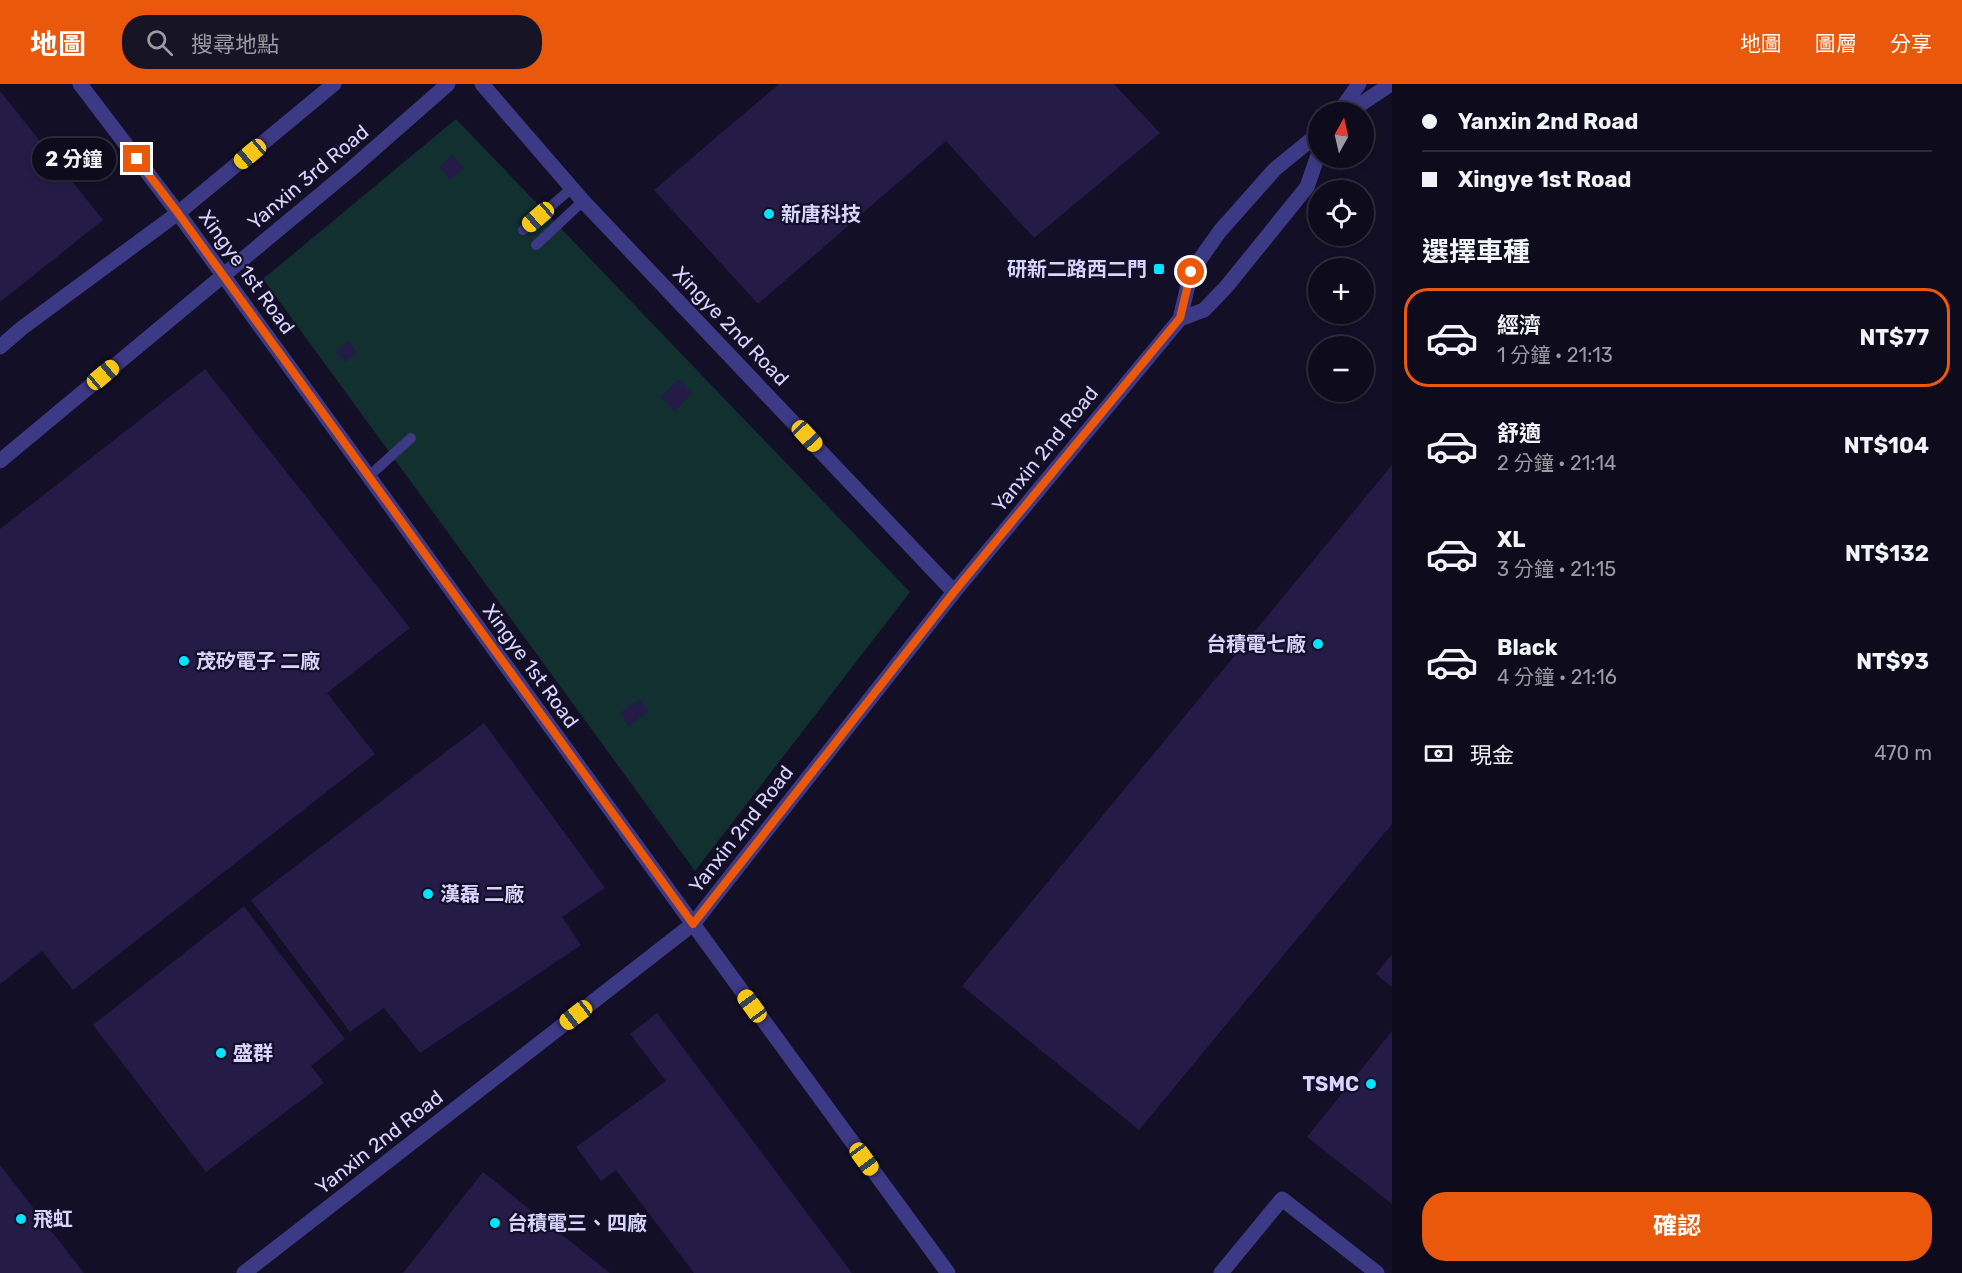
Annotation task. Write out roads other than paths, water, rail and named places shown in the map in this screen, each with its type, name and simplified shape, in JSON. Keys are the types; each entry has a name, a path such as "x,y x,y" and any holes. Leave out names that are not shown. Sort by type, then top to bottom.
{"street":[{"name":"Xingye 1st Road","path":"80,84 178,213 948,1273"},
{"path":"0,347 22,328 178,213 334,84"},
{"name":"Yanxin 3rd Road","path":"0,461 350,170 448,84"},
{"name":"Xingye 2nd Road","path":"482,84 583,201 954,592"},
{"path":"1346,102 1359,84"},
{"path":"1364,102 1391,84"},
{"name":"Yanxin 2nd Road","path":"244,1273 693,924 954,592 1180,318 1191,272 1220,231 1275,169 1308,142"},
{"name":"Yanxin 2nd Road","path":"1180,318 1204,310 1227,286 1307,187 1314,168"},
{"path":"1221,1273 1282,1200 1377,1273"}],"lane":[{"path":"523,230 572,188"},
{"path":"536,245 583,201"},
{"path":"368,477 411,438"}],"place":[{"name":"新唐科技","path":"769,214"},
{"name":"研新二路西二門","path":"1159,269"},
{"name":"台積電七廠","path":"1318,644"},
{"name":"茂矽電子 二廠","path":"184,661"},
{"name":"漢磊 二廠","path":"428,894"},
{"name":"盛群","path":"221,1053"},
{"name":"TSMC","path":"1371,1084"},
{"name":"飛虹","path":"21,1219"},
{"name":"台積電三、四廠","path":"495,1223"}]}
